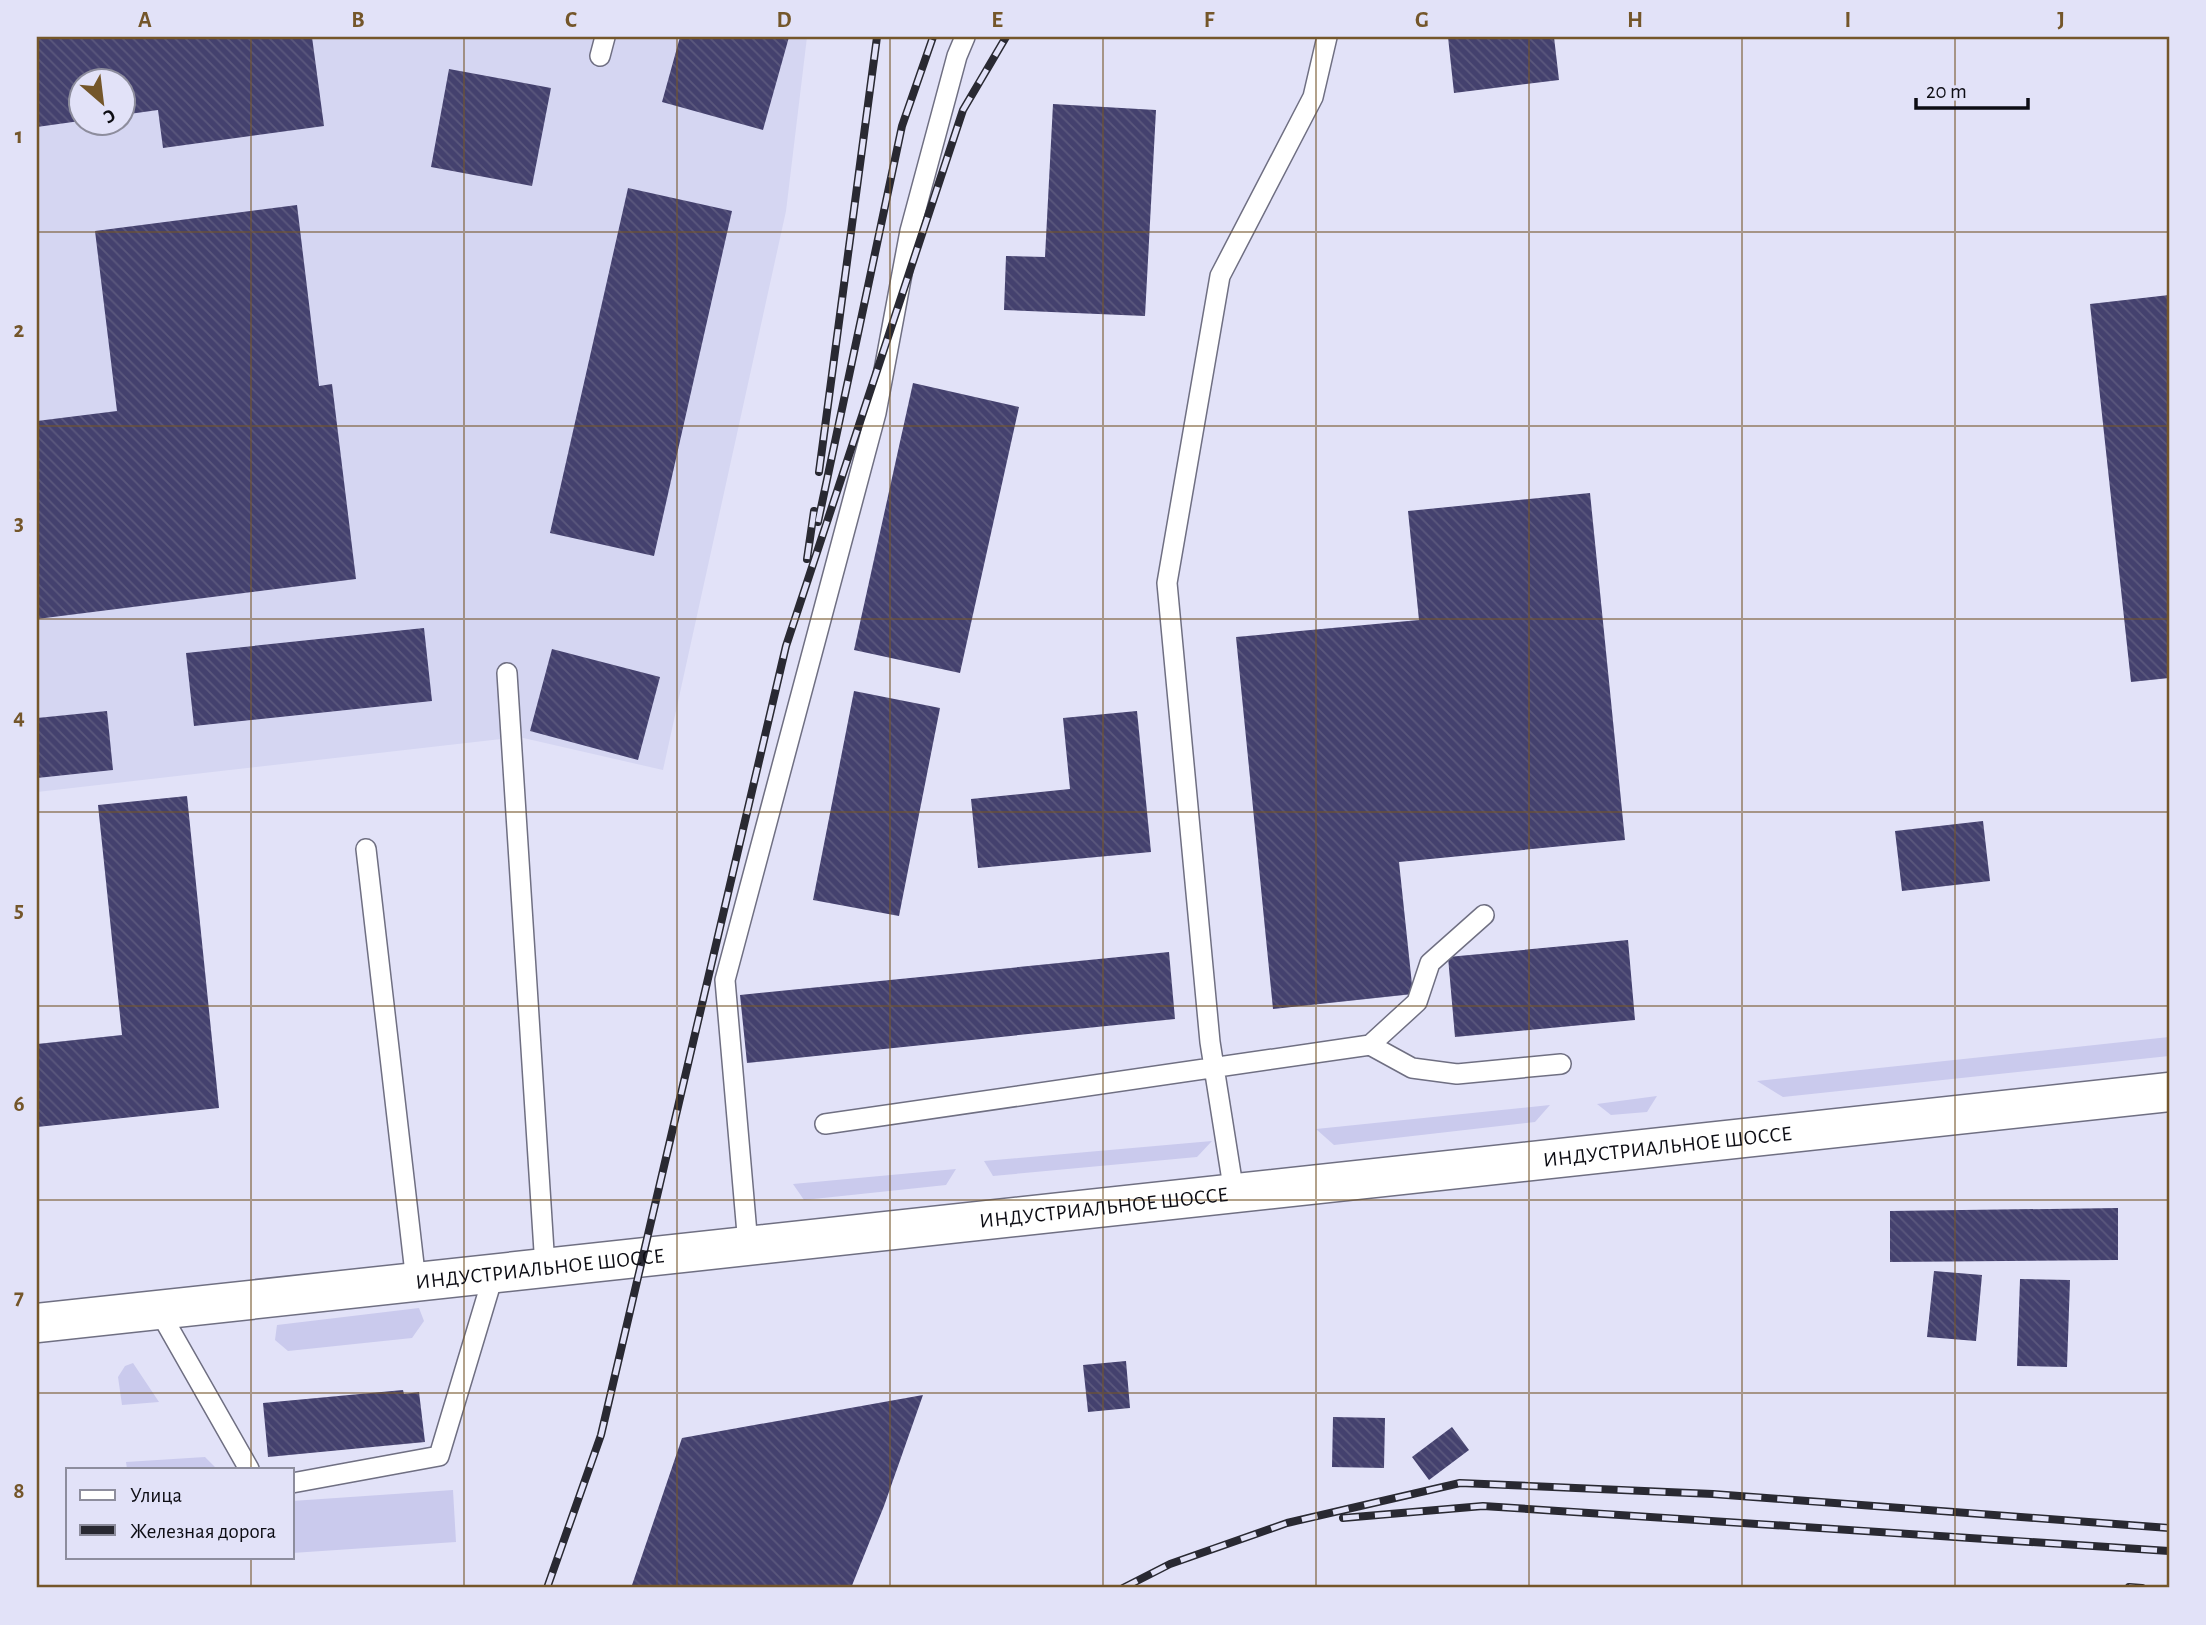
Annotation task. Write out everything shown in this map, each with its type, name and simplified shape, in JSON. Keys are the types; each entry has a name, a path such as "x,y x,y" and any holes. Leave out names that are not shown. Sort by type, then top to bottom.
{"street":[{"name":"ИНДУСТРИАЛЬНОЕ ШОССЕ","path":"37,1322 2169,1092"}],"lane":[{"path":"600,56 605,37"},
{"path":"748,1245 725,980 876,413 910,232 957,56 965,37"},
{"path":"1234,1193 1214,1068 1167,583 1220,276 1313,97 1327,37"},
{"path":"507,673 545,1267"},
{"path":"366,849 416,1282"},
{"path":"825,1124 1370,1045 1417,1002 1430,963 1484,915"},
{"path":"1370,1045 1412,1068 1457,1074 1561,1064"},
{"path":"294,1483 439,1456 494,1273"},
{"path":"158,1309 248,1468"}],"shaded area":[{"path":"37,37 807,37 786,211 663,770 519,737 37,792"},
{"path":"2169,1037 2169,1056 1783,1097 1757,1081"},
{"path":"1657,1096 1647,1112 1611,1115 1597,1104"},
{"path":"1550,1105 1535,1122 1334,1145 1316,1129"},
{"path":"1212,1141 1197,1157 993,1176 984,1161"},
{"path":"956,1169 946,1185 804,1200 793,1184"},
{"path":"419,1308 424,1321 412,1338 288,1351 275,1340 277,1325"},
{"path":"133,1363 159,1402 122,1405 118,1377 125,1366"},
{"path":"205,1457 216,1468 127,1468 126,1462"},
{"path":"453,1490 456,1542 294,1553 294,1501"}],"building":[{"path":"37,37 312,37 324,126 163,148 158,110 136,113 136,66 66,66 66,123 37,127"},
{"path":"680,37 789,37 763,130 662,102"},
{"path":"1448,37 1554,37 1559,80 1454,93"},
{"path":"449,69 551,88 532,186 431,167"},
{"path":"1053,104 1156,110 1145,316 1004,310 1006,256 1045,257"},
{"path":"628,188 732,211 654,556 550,533"},
{"path":"297,205 319,386 332,384 356,579 37,619 37,421 117,411 95,231"},
{"path":"2169,295 2169,678 2131,682 2090,304"},
{"path":"913,383 1019,407 960,673 854,650"},
{"path":"1590,493 1625,840 1399,862 1413,994 1273,1009 1236,637 1419,620 1408,511"},
{"path":"424,628 432,701 194,726 186,653"},
{"path":"552,649 660,677 638,760 530,731"},
{"path":"854,691 940,708 899,916 813,900"},
{"path":"107,711 113,770 37,778 37,718"},
{"path":"1137,711 1151,852 978,868 971,799 1070,789 1063,718"},
{"path":"187,796 219,1108 37,1127 37,1044 122,1035 98,805"},
{"path":"1983,821 1990,881 1902,891 1895,831"},
{"path":"1628,940 1635,1020 1455,1037 1448,957"},
{"path":"1169,952 1175,1019 747,1063 740,995"},
{"path":"2118,1208 2118,1260 1890,1262 1890,1211"},
{"path":"1934,1271 1982,1275 1976,1341 1927,1337"},
{"path":"2020,1279 2070,1280 2067,1367 2017,1366"},
{"path":"1126,1361 1130,1408 1088,1412 1083,1365"},
{"path":"403,1390 404,1394 419,1392 425,1442 268,1457 263,1403"},
{"path":"923,1395 884,1506 851,1588 631,1588 682,1438"},
{"path":"1333,1417 1385,1418 1384,1468 1332,1467"},
{"path":"1452,1427 1469,1450 1429,1480 1412,1457"}],"railway":[{"path":"819,472 877,37"},
{"path":"818,522 902,126 933,37"},
{"path":"547,1588 601,1435 786,646 963,110 1006,37"},
{"path":"807,559 814,511"},
{"path":"1123,1588 1170,1564 1287,1523 1460,1483 1713,1494 2169,1528"},
{"path":"1343,1518 1483,1506 2169,1551"},
{"path":"2129,1587 2142,1588"}]}
